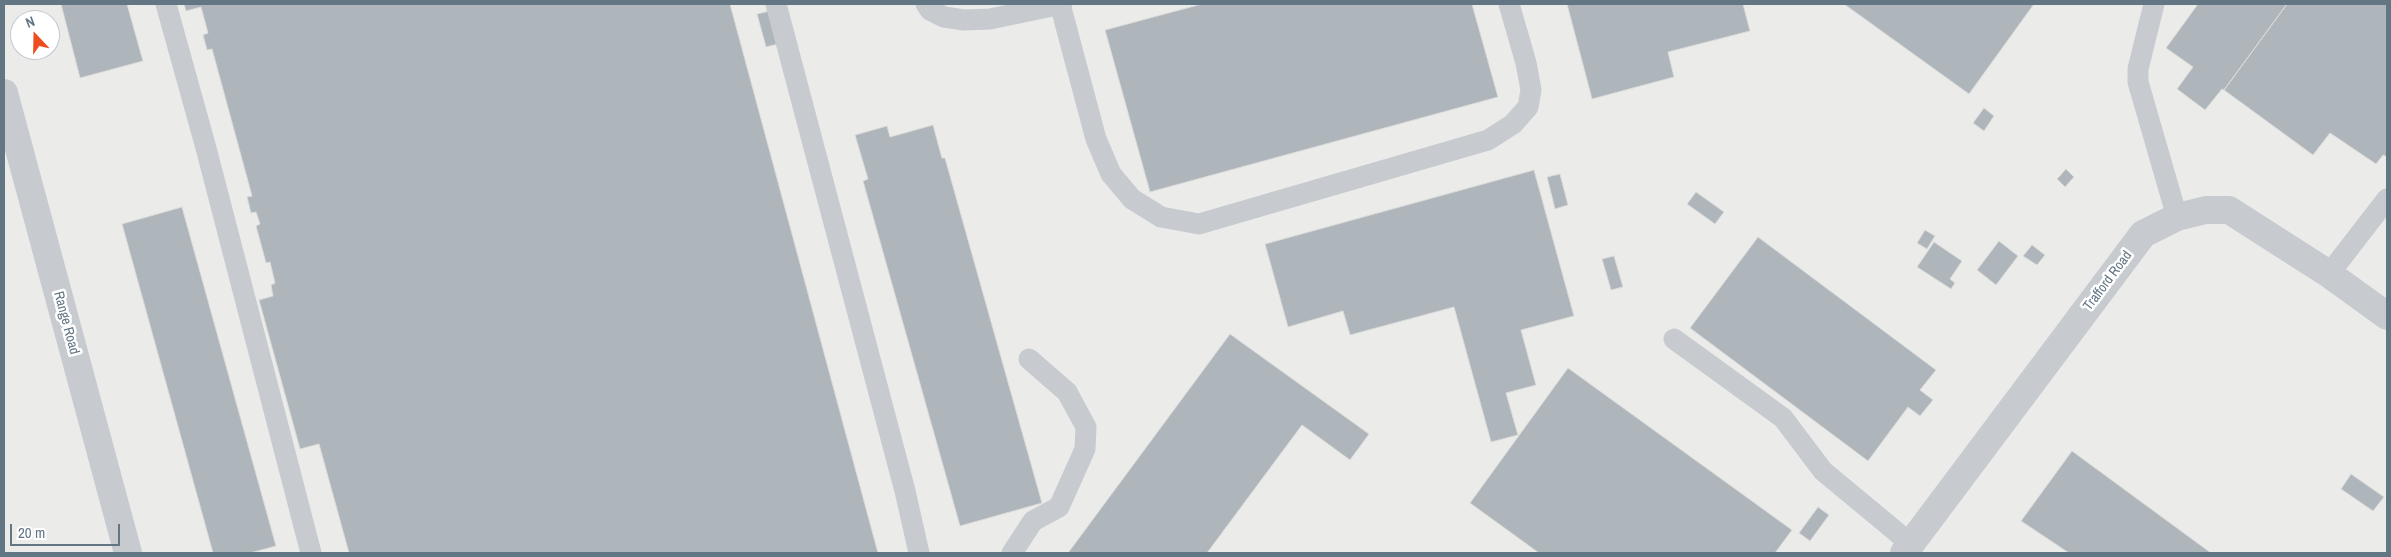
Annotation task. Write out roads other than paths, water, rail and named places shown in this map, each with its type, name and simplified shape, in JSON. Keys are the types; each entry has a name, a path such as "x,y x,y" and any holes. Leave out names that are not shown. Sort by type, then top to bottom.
{"street":[{"name":"Range Road","path":"4,93 128,553"},
{"name":"Trafford Road","path":"1908,549 2143,234 2176,217 2206,210 2229,210 2329,274 2387,316"}],"lane":[{"path":"166,4 206,148 311,553"},
{"path":"776,4 905,491 919,553"},
{"path":"926,4 930,10 944,17 964,20 990,19 1061,4 1096,139 1111,174 1132,199 1161,217 1199,224 1488,140 1513,124 1528,107 1531,90 1526,64 1509,4"},
{"path":"2154,4 2138,69 2138,82 2176,217"},
{"path":"2329,274 2387,199"},
{"path":"1674,339 1783,418 1823,471 1908,549"},
{"path":"1012,553 1012,550 1033,521 1059,507 1084,449 1086,427 1067,392 1028,359"}]}
